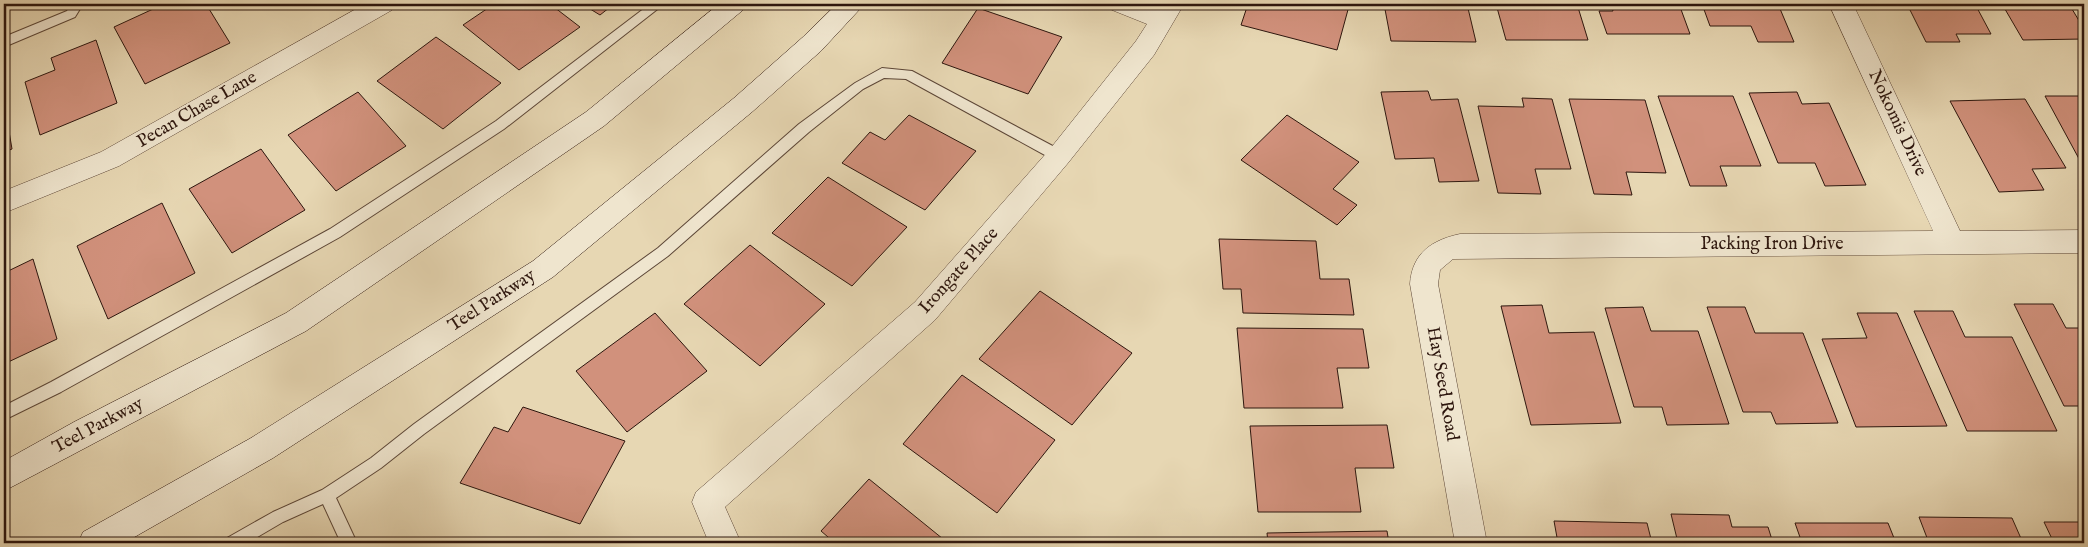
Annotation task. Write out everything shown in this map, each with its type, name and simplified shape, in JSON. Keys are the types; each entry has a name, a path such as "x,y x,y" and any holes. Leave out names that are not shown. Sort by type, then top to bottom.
{"street":[{"name":"Pecan Chase Lane","path":"4,202 110,159 380,4"},
{"name":"Teel Parkway","path":"4,477 84,432 296,322 595,119 735,4"},
{"name":"Teel Parkway","path":"94,543 262,448 543,268 743,105 812,44 851,4"},
{"path":"1120,4 1168,12"},
{"name":"Nokomis Drive","path":"1841,4 1952,243"},
{"name":"Irongate Place","path":"725,543 707,502 925,311 1059,156 1145,48 1168,12"},
{"name":"Packing Iron Drive","path":"1460,246 2084,242"},
{"name":"Hay Seed Road","path":"1460,246 1448,248 1431,258 1424,275 1471,543"}],"lane":[{"path":"4,42 71,14 76,4"},
{"path":"4,413 65,382 335,233 500,125 658,4"},
{"path":"233,543 278,517 327,495 376,463 419,429 663,252 804,128 859,86 882,73 908,74 1059,156"},
{"path":"327,495 349,543"}],"building":[{"path":"164,4 206,4 230,43 145,84 114,27"},
{"path":"494,4 550,4 580,27 519,70 463,25"},
{"path":"582,4 614,4 600,15"},
{"path":"1248,4 1342,4 1349,6 1337,50 1241,25"},
{"path":"1384,4 1467,4 1476,42 1391,41"},
{"path":"1496,4 1577,4 1588,40 1506,40"},
{"path":"1611,4 1679,4 1690,34 1607,34 1599,11 1613,11"},
{"path":"1702,4 1778,4 1794,42 1758,42 1751,26 1710,26"},
{"path":"1907,4 1975,4 1991,34 1956,34 1960,42 1926,42"},
{"path":"2002,4 2069,4 2084,29 2084,39 2023,40"},
{"path":"978,8 1062,37 1028,94 942,63"},
{"path":"436,37 501,83 443,129 377,81"},
{"path":"96,40 117,103 40,135 25,82 55,70 51,58"},
{"path":"1428,91 1431,100 1458,99 1479,181 1439,182 1434,158 1395,159 1381,92"},
{"path":"358,92 406,146 336,191 288,135"},
{"path":"1797,92 1802,104 1829,103 1866,185 1825,186 1815,163 1778,163 1749,93"},
{"path":"1658,96 1733,96 1761,166 1720,166 1727,186 1690,186"},
{"path":"2045,96 2084,96 2084,168"},
{"path":"1522,98 1552,99 1571,169 1535,169 1541,194 1498,193 1478,106 1524,107"},
{"path":"1569,99 1645,100 1666,173 1626,172 1632,195 1594,194"},
{"path":"2025,99 2066,168 2032,169 2044,190 1999,192 1950,101"},
{"path":"4,102 12,149 4,152"},
{"path":"909,115 976,151 925,210 842,163 870,132 885,140"},
{"path":"1287,115 1359,162 1333,189 1357,205 1337,225 1241,160"},
{"path":"261,149 305,210 232,253 189,189"},
{"path":"828,177 907,227 852,286 772,233"},
{"path":"162,203 195,273 108,319 77,246"},
{"path":"1219,239 1316,241 1320,279 1349,279 1354,315 1243,313 1241,289 1223,289"},
{"path":"750,245 825,304 760,366 684,304"},
{"path":"33,259 57,339 4,364 4,273"},
{"path":"1040,291 1132,353 1072,425 979,359"},
{"path":"2014,304 2053,304 2066,328 2084,328 2084,406 2064,406"},
{"path":"1542,305 1549,333 1594,332 1621,423 1531,425 1501,306"},
{"path":"1643,307 1651,331 1698,331 1729,424 1667,425 1662,407 1634,407 1605,308"},
{"path":"1707,307 1745,307 1755,333 1803,333 1838,423 1776,424 1771,412 1743,412"},
{"path":"1914,311 1953,311 1965,337 2012,337 2057,431 1967,431"},
{"path":"655,313 707,371 627,432 576,371"},
{"path":"1857,313 1897,313 1947,426 1856,427 1822,339 1867,338"},
{"path":"1237,328 1363,329 1369,368 1337,368 1343,408 1244,408"},
{"path":"962,375 1055,440 997,513 903,444"},
{"path":"523,407 625,441 580,524 460,483 494,427 508,432"},
{"path":"1387,425 1394,468 1355,468 1361,512 1258,512 1250,426"},
{"path":"869,479 948,543 835,543 821,531"},
{"path":"1671,514 1729,515 1732,527 1768,527 1773,543 1678,543"},
{"path":"1919,517 2012,518 2023,543 1929,543"},
{"path":"1554,521 1647,523 1652,543 1558,543"},
{"path":"2044,522 2084,522 2084,543 2054,543"},
{"path":"1795,523 1888,523 1896,543 1802,543"},
{"path":"1387,531 1389,543 1268,543 1267,533"}]}
